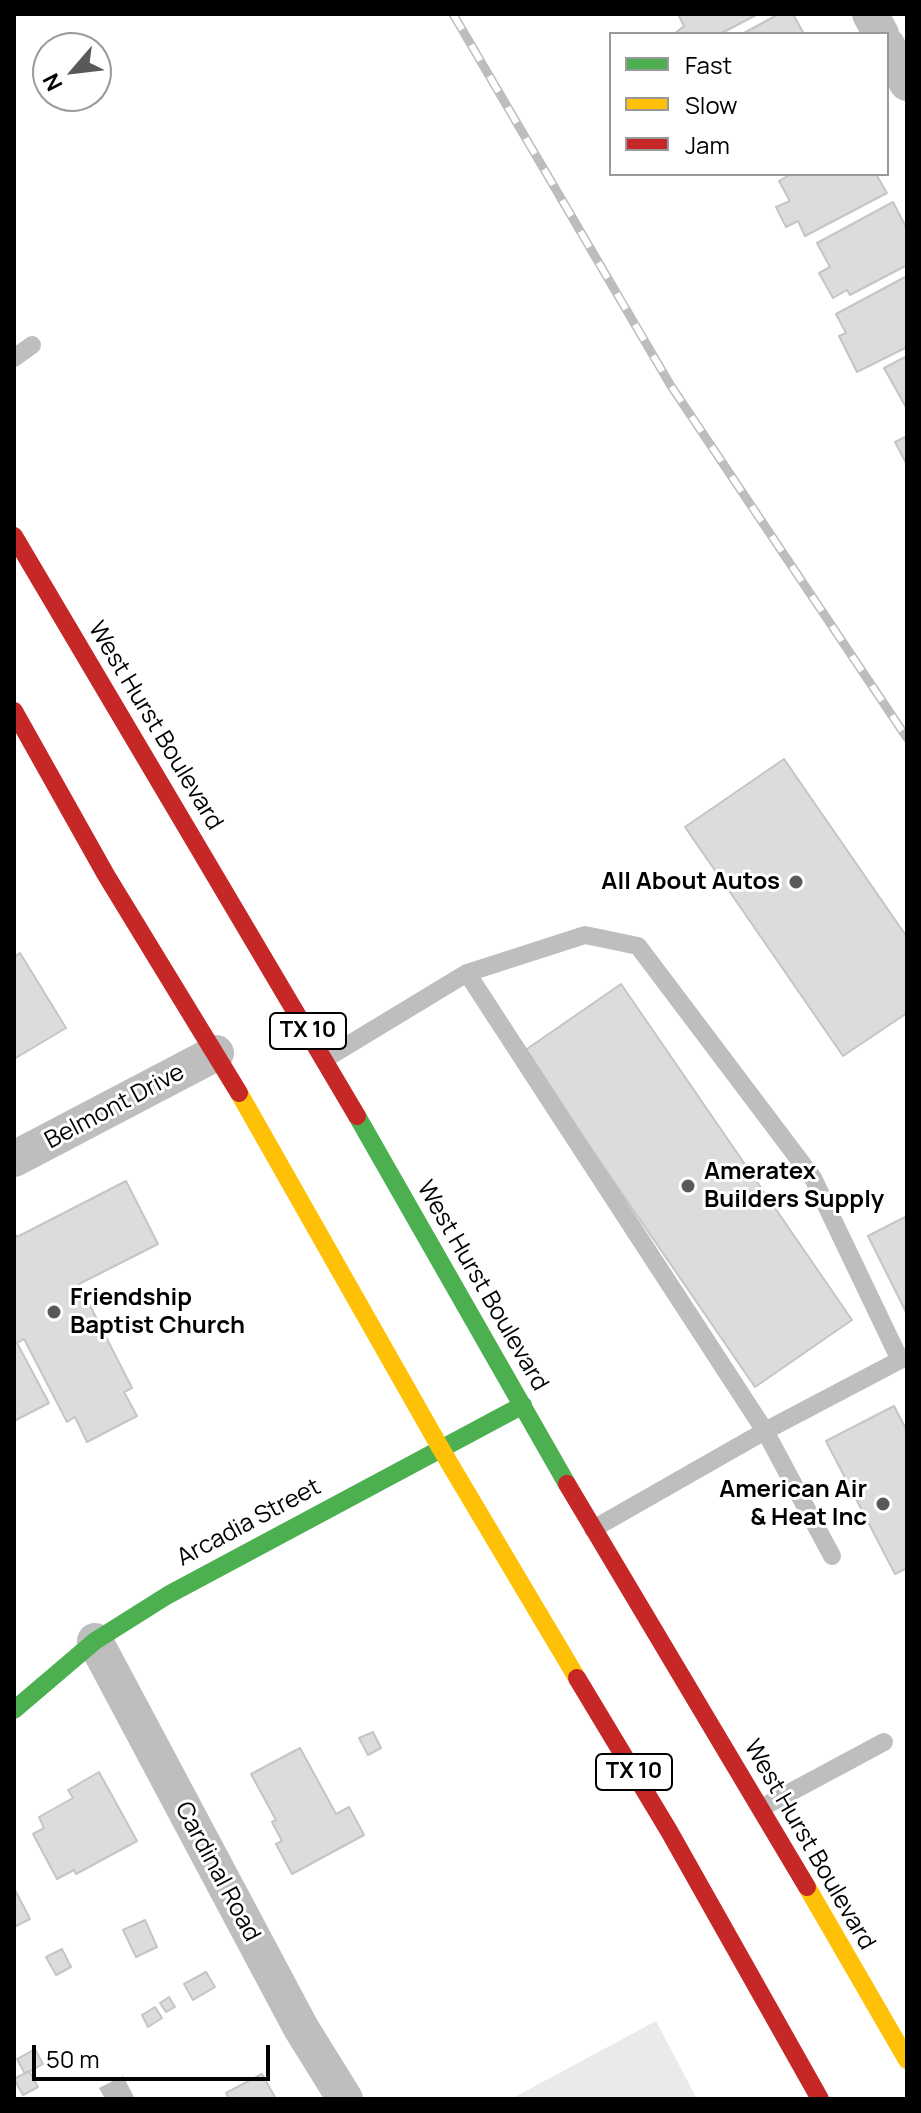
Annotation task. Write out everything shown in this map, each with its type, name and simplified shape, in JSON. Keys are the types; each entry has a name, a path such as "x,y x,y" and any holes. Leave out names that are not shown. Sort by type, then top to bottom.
{"main road":[{"name":"West Hurst Boulevard","path":"14,536 325,1059 593,1529 902,2038 907,2060"},
{"name":"TX 10","path":"14,711 106,875 216,1053 441,1449 669,1831 820,2099"},
{"name":"Arcadia Street","path":"14,1710 95,1641 168,1595 523,1405"}],"street":[{"path":"870,14 880,32"},
{"path":"889,49 907,83"},
{"name":"Belmont Drive","path":"14,1159 216,1053"},
{"name":"Cardinal Road","path":"95,1641 301,2028 345,2099"}],"lane":[{"path":"14,358 32,345"},
{"path":"325,1059 467,973 585,935 638,946 813,1178 900,1360 765,1431 593,1529"},
{"path":"467,973 765,1431 832,1556"},
{"path":"761,1808 884,1742"}],"shaded area":[{"path":"656,2021 697,2099 511,2099"},
{"path":"123,2076 135,2099 105,2099 99,2088"}],"building":[{"path":"678,14 758,14 724,32 676,32 684,26"},
{"path":"779,14 793,14 803,32 746,32"},
{"path":"788,176 877,176 887,193 805,236 798,221 786,227 776,207 790,201 779,181"},
{"path":"893,202 907,229 907,265 850,295 847,290 833,298 819,273 830,267 817,243"},
{"path":"907,276 907,347 857,372 839,336 846,333 836,314"},
{"path":"907,356 907,409 884,368"},
{"path":"907,436 907,465 895,442"},
{"name":"All About Autos","path":"784,759 907,937 907,1013 843,1056 685,827"},
{"path":"20,953 66,1028 14,1059 14,957"},
{"name":"Ameratex Builders Supply","path":"621,984 852,1320 755,1387 524,1051"},
{"name":"Friendship Baptist Church","path":"126,1181 158,1244 79,1284 132,1388 124,1392 137,1416 87,1442 75,1417 67,1422 24,1339 17,1343 49,1403 14,1421 14,1232 17,1237"},
{"path":"907,1216 907,1314 868,1236"},
{"name":"American Air & Heat Inc","path":"894,1406 907,1431 907,1568 895,1574 826,1441"},
{"path":"373,1732 381,1748 368,1755 359,1738"},
{"path":"300,1748 336,1814 349,1807 364,1835 292,1874 276,1844 282,1841 272,1822 276,1820 251,1774"},
{"path":"99,1772 137,1841 76,1874 74,1870 57,1879 33,1834 44,1828 39,1817 73,1798 68,1790"},
{"path":"14,1888 30,1919 14,1927"},
{"path":"145,1920 157,1947 136,1957 123,1930"},
{"path":"62,1949 71,1967 56,1975 46,1957"},
{"path":"206,1972 215,1987 193,2000 184,1984"},
{"path":"169,1997 175,2007 166,2012 160,2003"},
{"path":"155,2007 162,2018 148,2027 142,2015"},
{"path":"35,2049 43,2064 25,2074 17,2059"},
{"path":"29,2071 38,2087 23,2095 14,2079"},
{"path":"262,2074 276,2099 229,2099 226,2093"}],"railway":[{"path":"453,14 671,386 907,738"}],"traffic: fast":[{"path":"357,1116 567,1484"},
{"path":"14,1710 95,1641 168,1595 523,1405"}],"traffic: slow":[{"path":"239,1093 441,1449 577,1678"},
{"path":"807,1887 907,2060"}],"traffic: jam":[{"path":"14,536 357,1116"},
{"path":"14,711 106,875 239,1093"},
{"path":"567,1484 807,1887"},
{"path":"577,1678 669,1831 820,2099"}],"place":[{"name":"All About Autos","path":"796,882"},
{"name":"Ameratex Builders Supply","path":"688,1186"},
{"name":"Friendship Baptist Church","path":"54,1312"},
{"name":"American Air & Heat Inc","path":"883,1504"}]}
